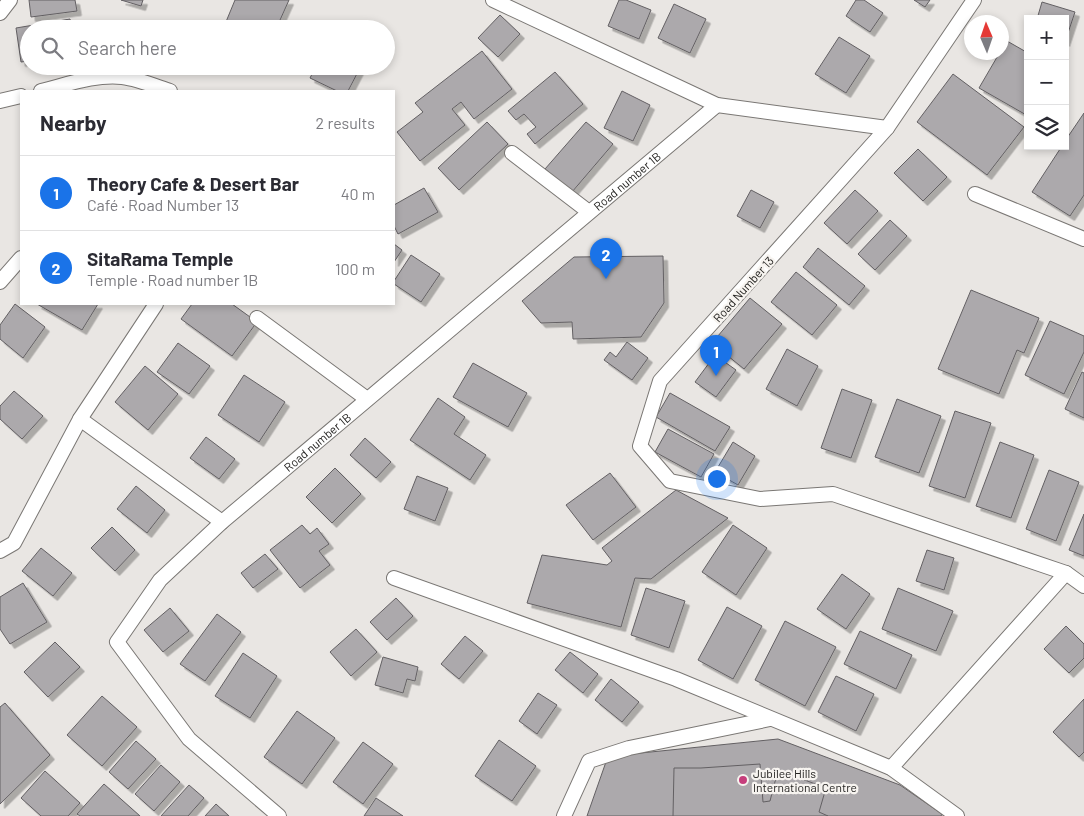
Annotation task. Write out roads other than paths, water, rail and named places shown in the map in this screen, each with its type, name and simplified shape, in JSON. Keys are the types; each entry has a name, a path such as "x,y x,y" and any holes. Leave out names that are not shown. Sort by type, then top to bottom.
{"street":[{"path":"0,13 10,0"},
{"path":"493,0 717,104 886,128"},
{"name":"Road Number 13","path":"974,0 886,128 660,381 640,446 670,481 760,499 833,494 1066,573 1084,586"},
{"path":"45,90 94,79 121,77 167,90"},
{"path":"0,101 20,96"},
{"name":"Road number 1B","path":"279,816 190,739 117,642 160,580 222,522 717,104"},
{"path":"512,153 589,212"},
{"path":"975,194 1084,239"},
{"path":"0,282 20,259"},
{"path":"0,551 14,543 80,419 155,305"},
{"path":"257,318 367,399"},
{"path":"80,419 222,522"},
{"path":"891,768 1066,573"},
{"path":"394,578 676,680 891,768 957,816"},
{"path":"564,816 589,761 628,748 770,719"}],"place":[{"name":"SitaRama Temple","path":"606,279"},
{"name":"Theory Cafe & Desert Bar","path":"716,376"},
{"name":"Jubilee Hills International Centre","path":"743,780"}]}
